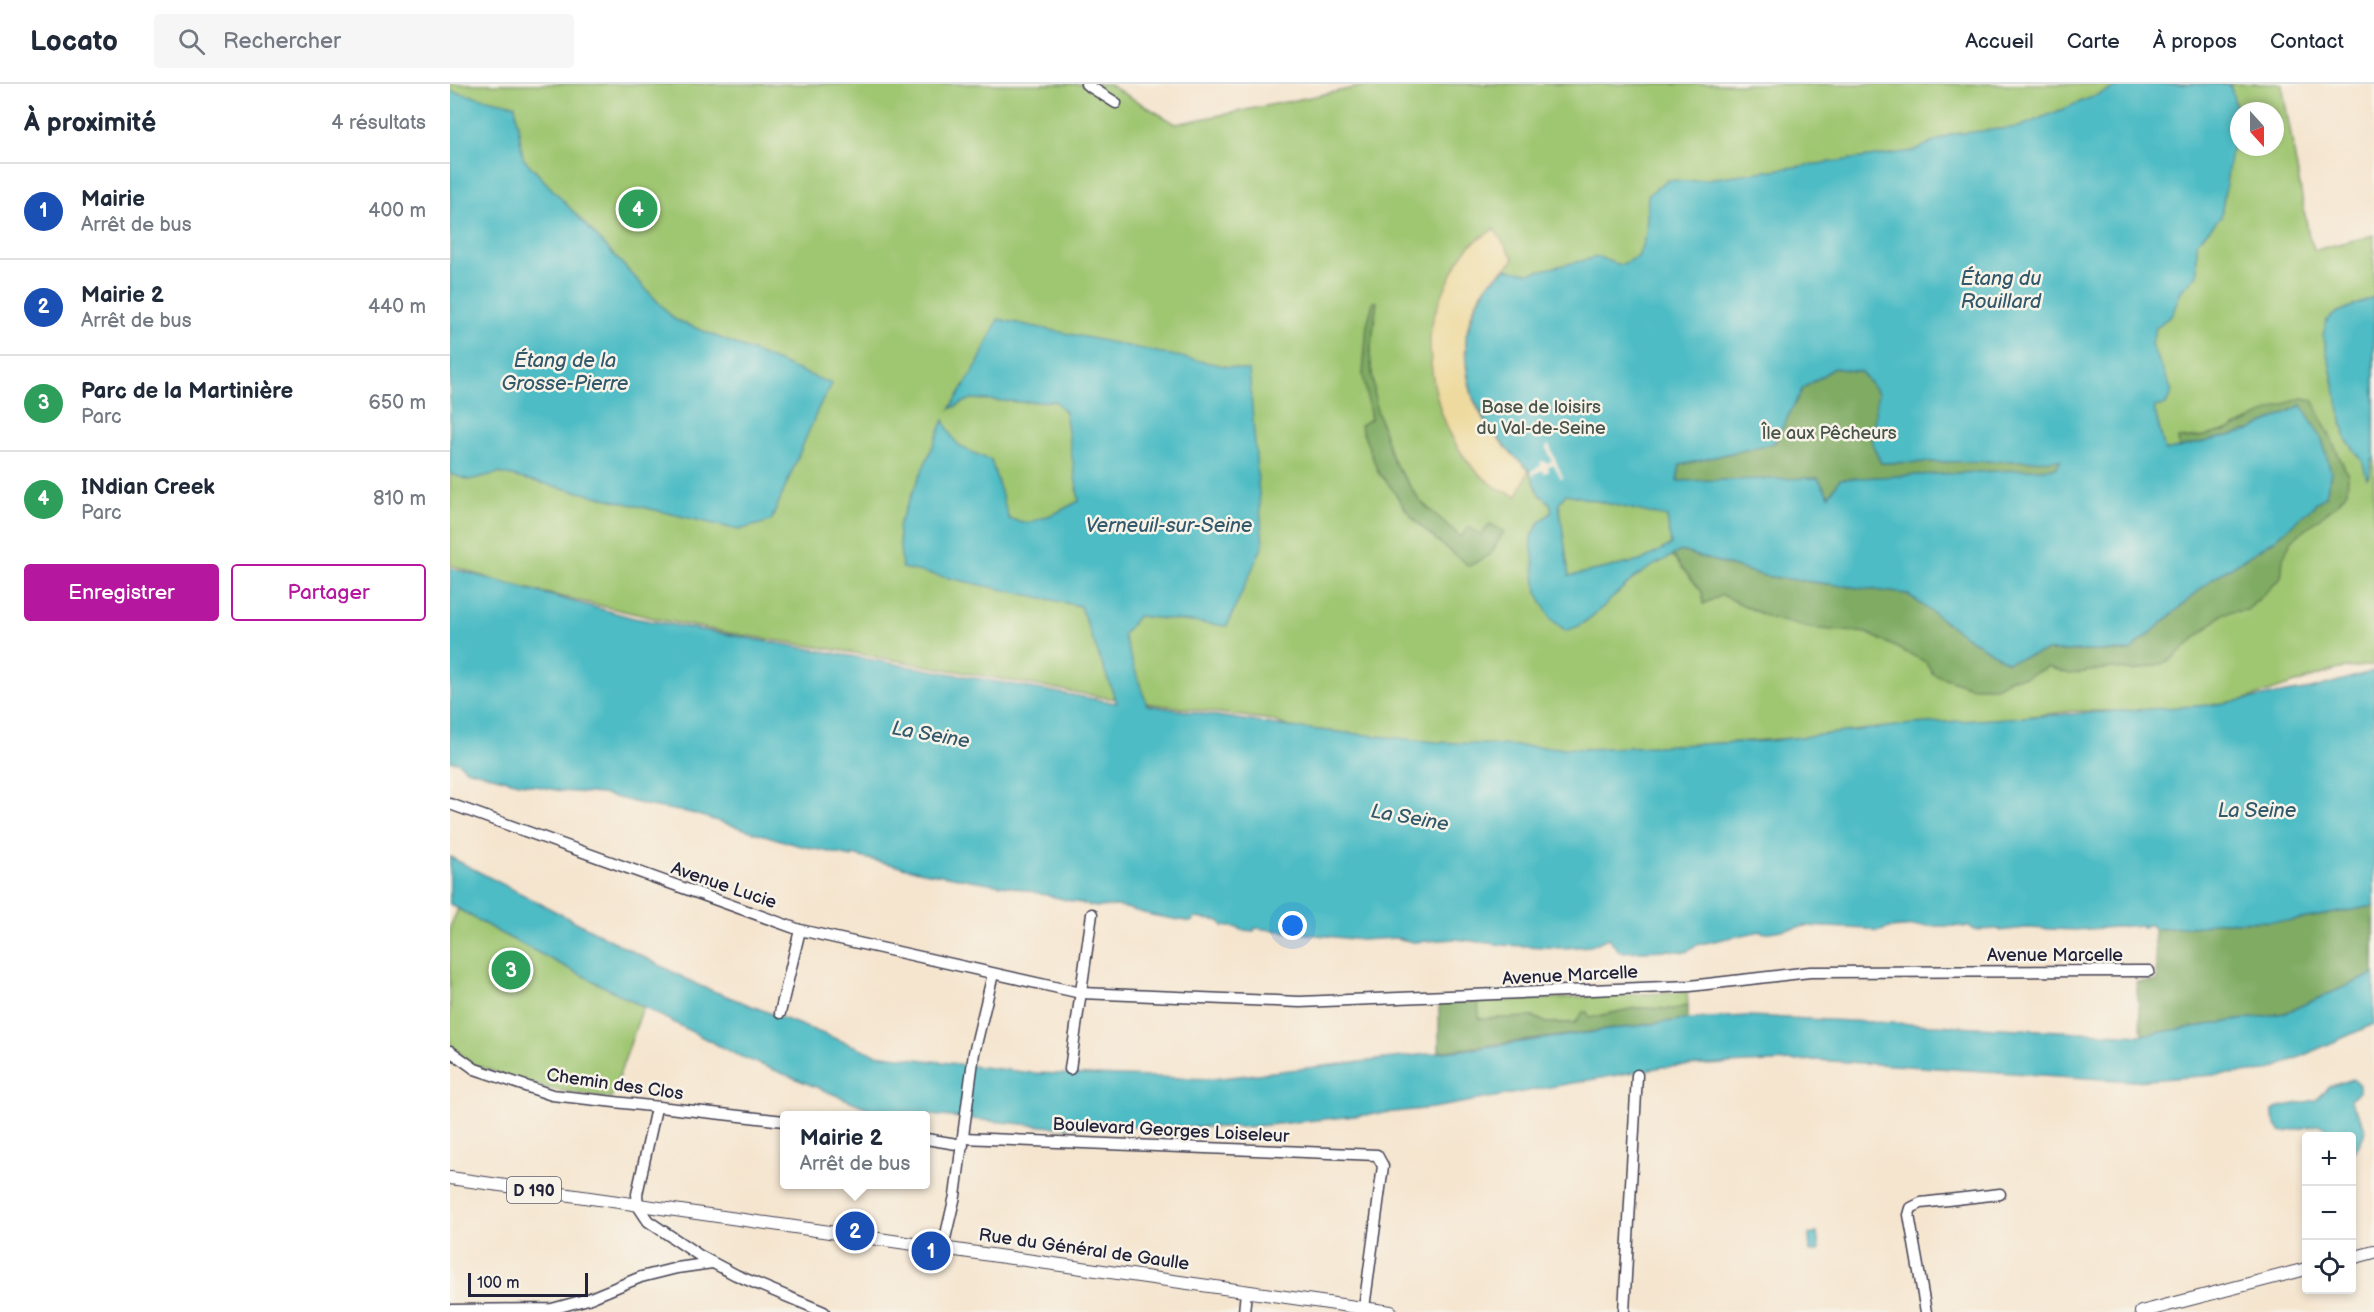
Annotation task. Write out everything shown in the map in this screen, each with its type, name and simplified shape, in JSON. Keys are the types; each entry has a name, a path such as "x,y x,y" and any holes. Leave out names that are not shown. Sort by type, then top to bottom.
{"main road":[{"name":"Rue du Général de Gaulle","path":"450,1178 1386,1312"},
{"path":"2356,1257 2374,1252"},
{"path":"2141,1312 2302,1270"}],"street":[{"path":"1086,84 1116,103"},
{"name":"Avenue Lucie","path":"450,804 800,930 993,974"},
{"path":"1070,1070 1092,914"},
{"path":"780,1013 800,930"},
{"name":"Avenue Marcelle","path":"993,974 1081,993 1300,1002 1690,986 1810,972 2149,971"},
{"path":"943,1247 955,1196 974,1053 993,974"},
{"name":"Chemin des Clos","path":"450,1050 476,1069 552,1095 780,1121"},
{"path":"1624,1312 1637,1075"},
{"path":"656,1108 637,1194 639,1206 651,1223 712,1263 824,1312"},
{"path":"930,1139 963,1141"},
{"name":"Boulevard Georges Loiseleur","path":"963,1141 1377,1155 1383,1166 1364,1308"},
{"path":"1926,1312 1909,1215 1911,1208 1921,1203 2000,1194"},
{"path":"450,1310 574,1309 641,1277 677,1268 712,1263"},
{"path":"1244,1312 1246,1292"}],"green space":[{"name":"Base de loisirs du Val-de-Seine","path":"450,84 1108,84 1176,124 1374,84 2282,84 2309,237 2315,250 2374,235 2374,665 2339,669 2209,711 2072,711 1931,729 1532,753 1289,727 1271,720 1102,697 730,633 662,620 503,583 450,565"},
{"path":"1373,302 1377,302 1370,355 1376,407 1393,461 1420,501 1461,537 1469,527 1481,535 1490,524 1504,531 1490,555 1469,566 1432,536 1407,511 1379,474 1360,425 1371,419 1363,374 1367,325"},
{"name":"Île aux Pêcheurs","path":"1834,368 1861,372 1878,393 1872,443 1881,463 2061,459 2056,468 1829,496 1677,481 1680,465 1774,443 1803,388"},
{"path":"2303,398 2313,400 2348,475 2347,491 2338,503 2291,541 2283,559 2281,578 2247,610 2224,613 2168,662 2134,671 2112,668 2070,674 2048,667 2026,677 2011,678 1996,687 1971,687 1933,674 1926,662 1867,633 1809,628 1770,618 1722,595 1703,604 1702,592 1672,555 1680,551 1765,576 1907,594 1959,632 2007,662 2047,651 2130,651 2212,579 2273,541 2326,495 2331,472 2322,440 2302,405 2249,431 2179,448 2178,439 2225,431"},
{"path":"2374,906 2374,974 2285,1013 2142,1035 2136,982 2157,981 2154,929 2203,926 2213,922 2290,921"},
{"path":"458,909 643,1007 611,1099 545,1088 474,1065 450,1045 450,927"},
{"path":"1687,992 1688,1006 1673,1009 1635,1008 1575,1023 1547,1023 1534,1017 1479,1019 1478,1002"},
{"path":"1478,1002 1479,1019 1534,1017 1547,1023 1575,1023 1583,1012 1587,1012 1590,1018 1635,1008 1673,1009 1688,1006 1688,1019 1439,1052 1439,1003"}],"sand":[{"path":"1494,229 1514,259 1488,284 1471,317 1467,336 1467,374 1472,393 1488,426 1529,470 1517,496 1498,488 1480,474 1454,442 1438,403 1431,361 1432,326 1447,284 1467,249"}],"water":[{"name":"Étang du Rouillard","path":"2124,84 2230,84 2235,102 2230,102 2230,156 2221,217 2197,242 2197,275 2181,291 2173,313 2156,328 2151,344 2172,391 2166,405 2154,407 2165,451 2249,431 2302,405 2322,440 2331,472 2326,495 2273,541 2212,579 2130,651 2047,651 2007,662 1959,632 1907,594 1765,576 1681,551 1640,574 1596,613 1577,626 1566,631 1551,619 1537,592 1531,539 1539,523 1552,512 1550,503 1539,494 1529,470 1507,449 1488,425 1473,398 1467,371 1466,336 1475,308 1488,284 1506,269 1529,273 1598,257 1620,265 1638,257 1646,234 1648,195 1667,180 1691,181 1913,151 1952,134 2019,127","holes":["1834,368 1861,372 1878,393 1872,443 1881,463 2061,460 2056,468 1840,479 1829,496 1818,478 1677,481 1680,465 1774,443 1803,388","1566,494 1667,517 1671,545 1640,561 1569,576 1559,503"]},
{"name":"Étang de la Grosse-Pierre","path":"450,91 515,105 523,158 674,319 832,384 819,407 771,521 739,530 499,473 469,480 450,474"},
{"path":"2374,297 2374,459 2367,478 2362,460 2346,439 2323,335 2327,320 2336,313"},
{"name":"La Seine","path":"998,319 1249,371 1263,545 1227,626 1138,616 1123,635 1147,705 1289,727 1436,742 1586,749 1767,741 1913,724 2211,705 2311,689 2374,671 2374,906 2290,921 2213,922 2203,926 2154,929 2151,925 2145,925 2145,928 2142,928 2142,925 2075,930 2026,928 2000,931 2000,929 1974,930 1969,927 1954,926 1917,926 1889,928 1877,932 1868,929 1806,926 1764,933 1761,931 1696,945 1686,952 1669,950 1620,952 1608,938 1591,946 1563,948 1505,945 1455,939 1413,942 1396,938 1361,940 1255,928 1254,931 1240,930 1240,928 1223,926 1220,921 1195,918 1191,922 1118,906 1096,907 1013,887 923,872 797,845 691,813 602,794 561,791 515,782 466,769 458,762 450,761 450,568 634,618 1117,703 1080,606 902,568 898,526 944,420 956,443 991,460 1009,519 1028,523 1056,513 1079,501 1065,412 1055,401 971,399 950,409 977,365"},
{"path":"450,857 698,985 875,1054 1032,1073 1213,1079 1471,1049 1688,1019 1748,1016 2142,1035 2285,1013 2374,974 2374,1024 2268,1071 2134,1081 1816,1060 1662,1067 1433,1108 1247,1127 1053,1127 930,1115 930,1111 870,1109 735,1054 500,933 450,904"},
{"path":"2353,1079 2359,1085 2359,1092 2350,1099 2365,1130 2356,1149 2356,1132 2328,1132 2323,1126 2318,1125 2285,1132 2280,1131 2273,1119 2273,1111 2279,1107 2316,1100 2328,1087"},
{"path":"1817,1233 1819,1251 1810,1252 1809,1234"}],"pier":[{"path":"1549,445 1563,478 1561,479 1554,465 1548,467 1549,471 1544,473 1543,470 1535,473 1533,478 1531,471 1541,466 1540,463 1544,461 1546,464 1552,461 1546,446"}],"place":[{"name":"INdian Creek","path":"638,209"},
{"name":"Parc de la Martinière","path":"511,970"},
{"name":"Mairie 2","path":"855,1231"},
{"name":"Mairie","path":"931,1251"}],"water label":[{"name":"Verneuil-sur-Seine","path":"1169,525"}]}
